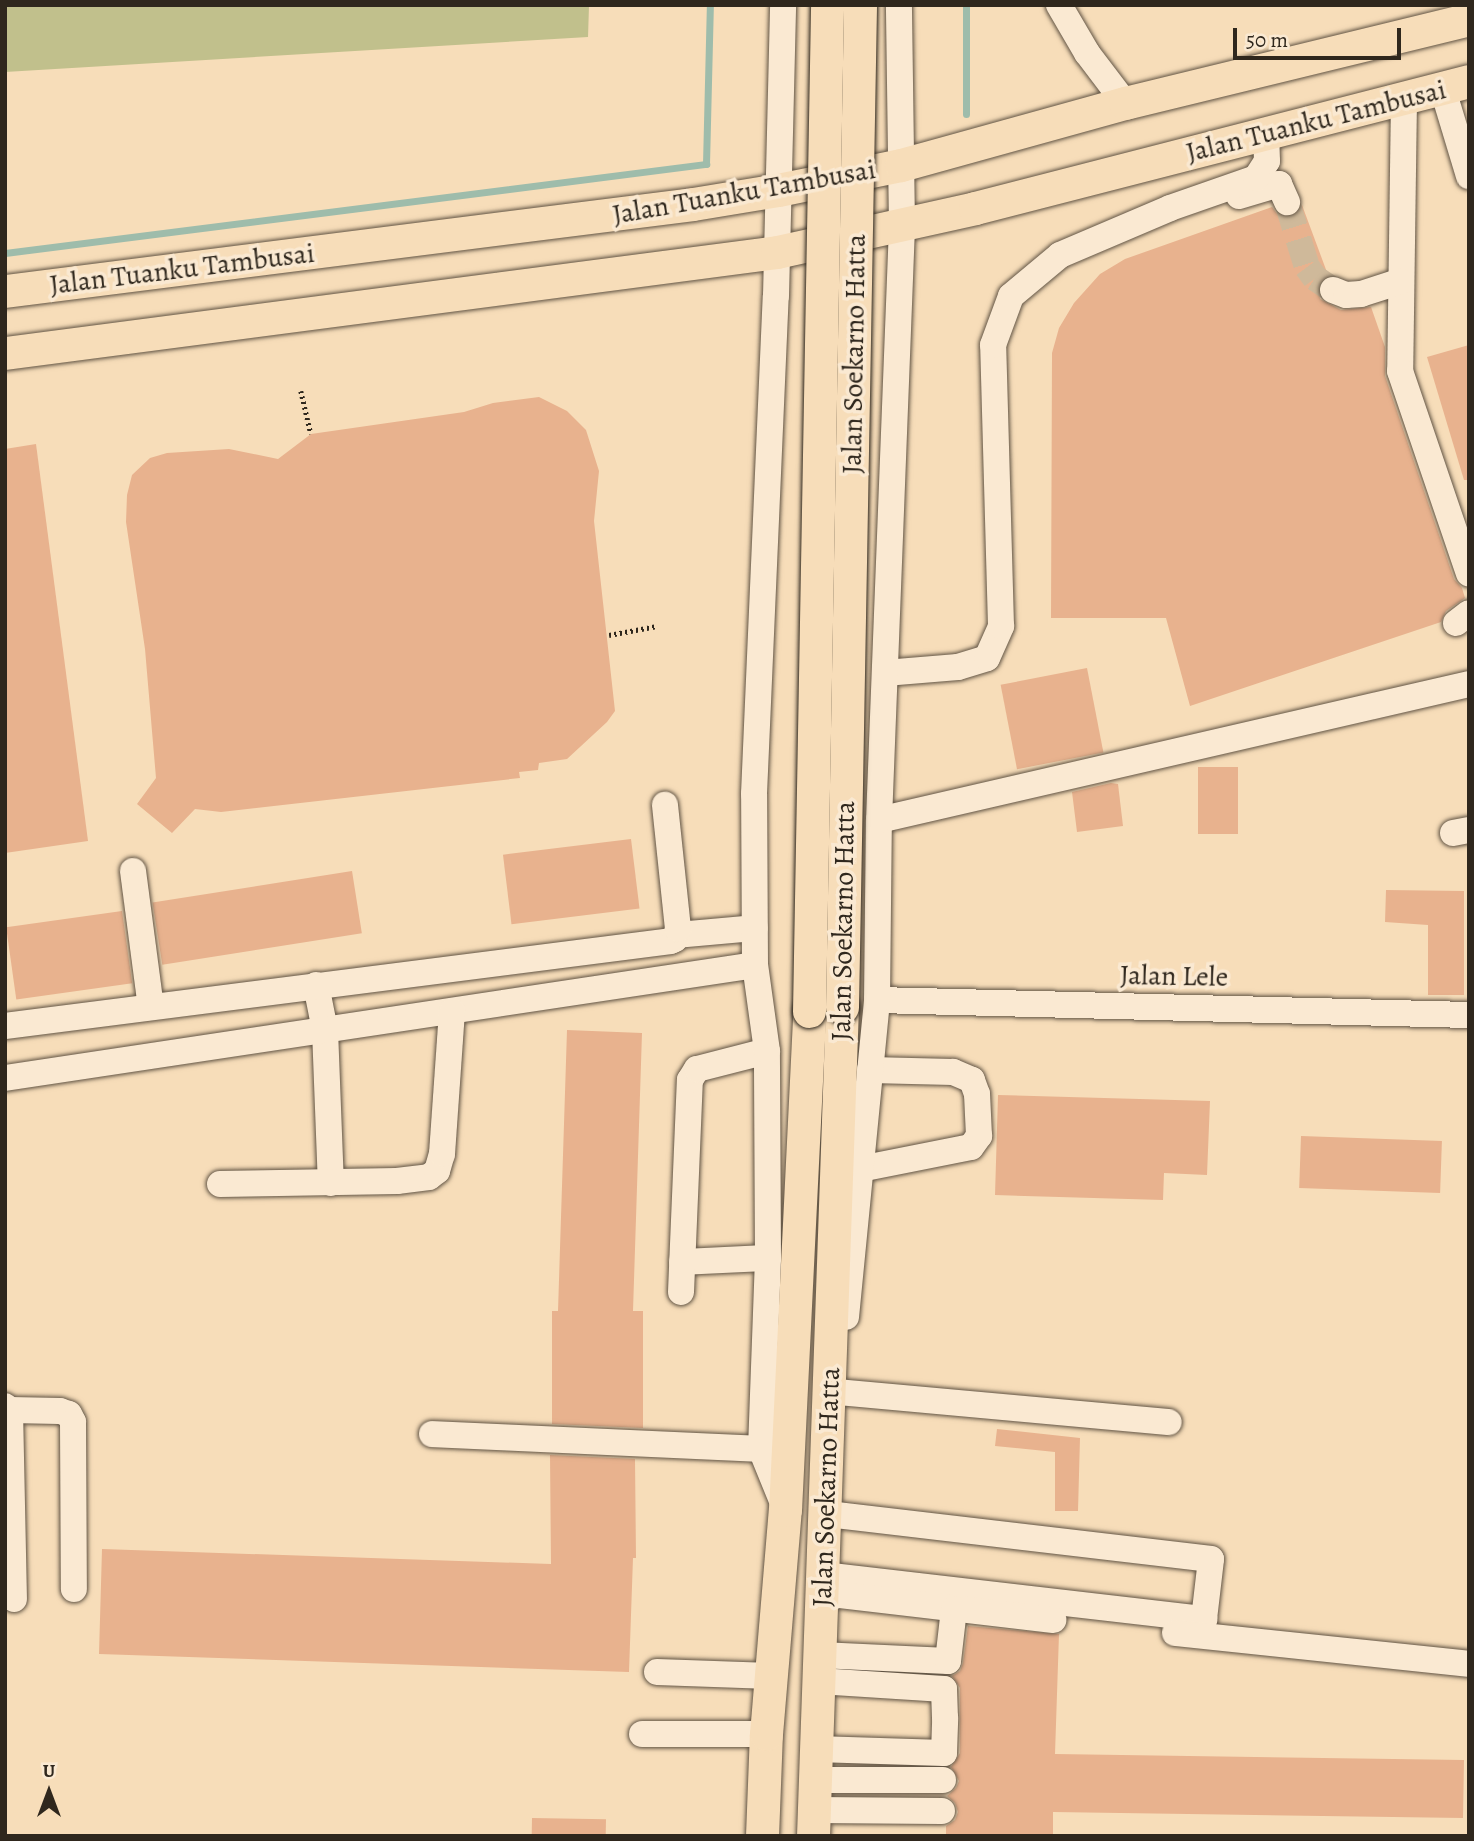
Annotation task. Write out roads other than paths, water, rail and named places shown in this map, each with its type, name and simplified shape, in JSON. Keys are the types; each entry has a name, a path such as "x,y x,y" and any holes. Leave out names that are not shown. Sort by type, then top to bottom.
{"main road":[{"name":"Jalan Soekarno Hatta","path":"762,1836 766,1734 785,1510 809,1011 827,5"},
{"name":"Jalan Soekarno Hatta","path":"815,1793 842,1007 860,5"},
{"name":"Jalan Tuanku Tambusai","path":"5,291 693,204 778,190 901,165 1125,103 1469,19"},
{"name":"Jalan Tuanku Tambusai","path":"5,353 777,252 902,226 1456,85"},
{"path":"777,252 836,208 901,165"},
{"path":"778,190 902,226"}],"street":[{"name":"Jalan Soekarno Hatta","path":"783,5 777,252 754,794 755,965 767,1051 768,1258 761,1449 785,1510"},
{"path":"823,1572 826,1514 877,1000 879,820 902,226 899,5"},
{"path":"1059,5 1080,42 1125,103"},
{"path":"1456,85 1469,176"},
{"path":"1404,99 1400,372 1469,574"},
{"path":"885,673 958,667 987,658 1001,626 993,345 1011,296 1060,255 1170,208 1256,178 1267,161 1266,134"},
{"path":"1170,208 1232,198 1279,184 1287,202"},
{"path":"1333,290 1346,295 1361,295 1401,281"},
{"path":"879,820 1469,684"},
{"path":"665,805 677,935"},
{"path":"133,871 151,1007"},
{"path":"5,1026 671,941 677,935 755,928"},
{"path":"5,1078 755,965"},
{"path":"316,985 325,1030 331,1183"},
{"name":"Jalan Lele","path":"877,1000 1469,1015"},
{"path":"220,1184 331,1183 419,1178 437,1171 442,1154 452,1010"},
{"path":"681,1292 692,1073 702,1067 767,1051"},
{"path":"860,1169 971,1147 979,1136 977,1094 972,1080 953,1072 870,1070"},
{"path":"682,1262 768,1258"},
{"path":"838,1392 1169,1422"},
{"path":"14,1599 7,1408 60,1411 69,1414 73,1422 74,1589"},
{"path":"432,1434 761,1449"},
{"path":"823,1572 1204,1619 1211,1559 826,1514"},
{"path":"823,1572 954,1609 1469,1664"},
{"path":"819,1668 948,1661 954,1609"},
{"path":"815,1793 944,1753 946,1718 944,1689 819,1668"},
{"path":"657,1672 771,1676"},
{"path":"642,1734 766,1734"},
{"path":"815,1793 943,1780"},
{"path":"815,1793 942,1811"}],"waterway":[{"path":"5,253 706,164 710,5"},
{"path":"966,5 966,114"}],"tunnel":[{"path":"1287,202 1307,267 1315,278 1333,290"}]}
